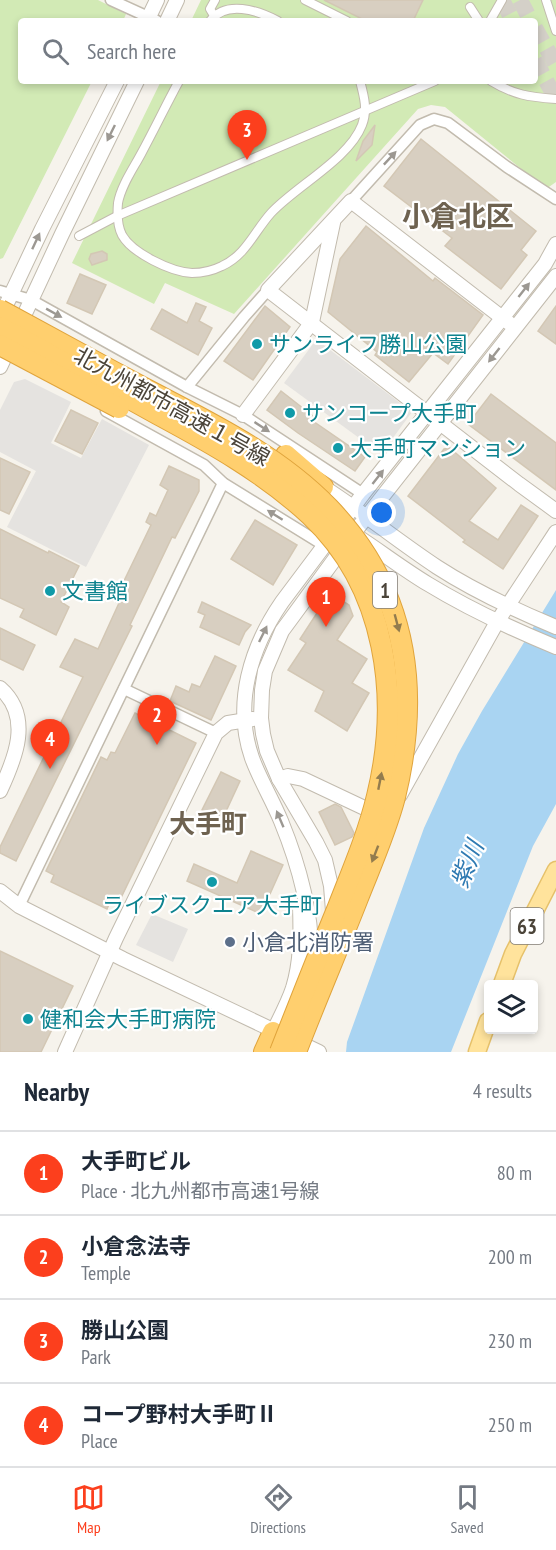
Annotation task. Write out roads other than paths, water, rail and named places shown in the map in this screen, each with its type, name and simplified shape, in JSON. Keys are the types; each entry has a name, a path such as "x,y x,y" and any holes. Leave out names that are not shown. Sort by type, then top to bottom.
{"highway":[{"path":"3,299 230,420 286,455 323,487"},
{"name":"北九州都市高速１号線","path":"3,299 214,424 276,464 328,507 342,523 368,557 396,617 407,673 407,728 403,762 394,800 380,841 290,1046"},
{"path":"3,346 162,430 258,486 314,510"},
{"name":"1","path":"3,346 204,439 260,474 312,517 333,540 354,572 371,606 381,643 388,688 387,731 377,797 290,1046"},
{"path":"264,1052 290,1046"}],"main road":[{"name":"63","path":"503,980 513,954 556,870"},
{"path":"477,1052 484,1034"}],"street":[{"path":"111,0 147,18"},
{"path":"152,18 157,0"},
{"path":"168,18 177,0"},
{"path":"211,18 210,9 214,0"},
{"path":"305,0 341,18"},
{"path":"492,18 502,0"},
{"path":"546,0 556,31"},
{"path":"211,18 227,6 244,4 272,18"},
{"path":"470,7 477,18"},
{"path":"0,318 3,299 42,229 115,84"},
{"path":"3,346 28,307 136,84"},
{"path":"177,84 126,183 118,201 117,216 122,235 141,254 189,273 207,272 233,261 246,248 256,231 281,202 347,148 362,125 366,101 361,84"},
{"path":"79,236 117,216 428,84"},
{"path":"495,84 508,92 556,99"},
{"path":"187,387 268,290 420,125 434,119 448,123 556,200"},
{"path":"351,201 515,328"},
{"path":"243,415 312,322 333,221"},
{"path":"290,1046 293,988 301,923 298,875 280,818 251,755 245,720 248,676 252,657 270,620 339,526 545,264 556,244"},
{"path":"290,1046 328,980 334,929 333,900 329,874 320,851 279,779 267,751 261,718 262,690 266,671 282,631 353,534 556,276"},
{"path":"268,290 556,511"},
{"path":"3,299 28,307 243,415 363,494"},
{"path":"28,307 354,506 438,568 472,588 556,627"},
{"path":"3,346 204,465 223,483 325,546"},
{"path":"3,346 314,510 426,583 497,622 556,647"},
{"path":"19,906 223,483"},
{"path":"279,779 288,776 303,779 375,813 384,812 395,804 432,734 497,622 556,532"},
{"path":"0,688 10,700 19,730 16,757 0,791"},
{"path":"124,688 216,733"},
{"path":"65,1052 110,952 216,733 228,723 261,718"},
{"path":"0,891 19,906 290,1046 319,1052"}],"water":[{"name":"紫川","path":"556,590 556,804 533,846 451,1052 346,1052 347,1042 424,828 458,754"}],"tunnel":[{"path":"502,0 511,18"},
{"path":"520,0 529,18"},
{"path":"538,33 556,65"},
{"path":"538,66 556,99"}],"place":[{"name":"勝山公園","path":"247,160"},
{"name":"サンライフ勝山公園","path":"257,344"},
{"name":"サンコープ大手町","path":"290,413"},
{"name":"大手町マンション","path":"338,448"},
{"name":"文書館","path":"50,591"},
{"name":"大手町ビル","path":"326,627"},
{"name":"小倉念法寺","path":"157,745"},
{"name":"コープ野村大手町Ⅱ","path":"50,769"},
{"name":"ライブスクエア大手町","path":"212,882"},
{"name":"小倉北消防署","path":"230,942"},
{"name":"健和会大手町病院","path":"28,1019"}],"district":[{"name":"小倉北区","path":"458,215"},
{"name":"大手町","path":"208,823"}]}
